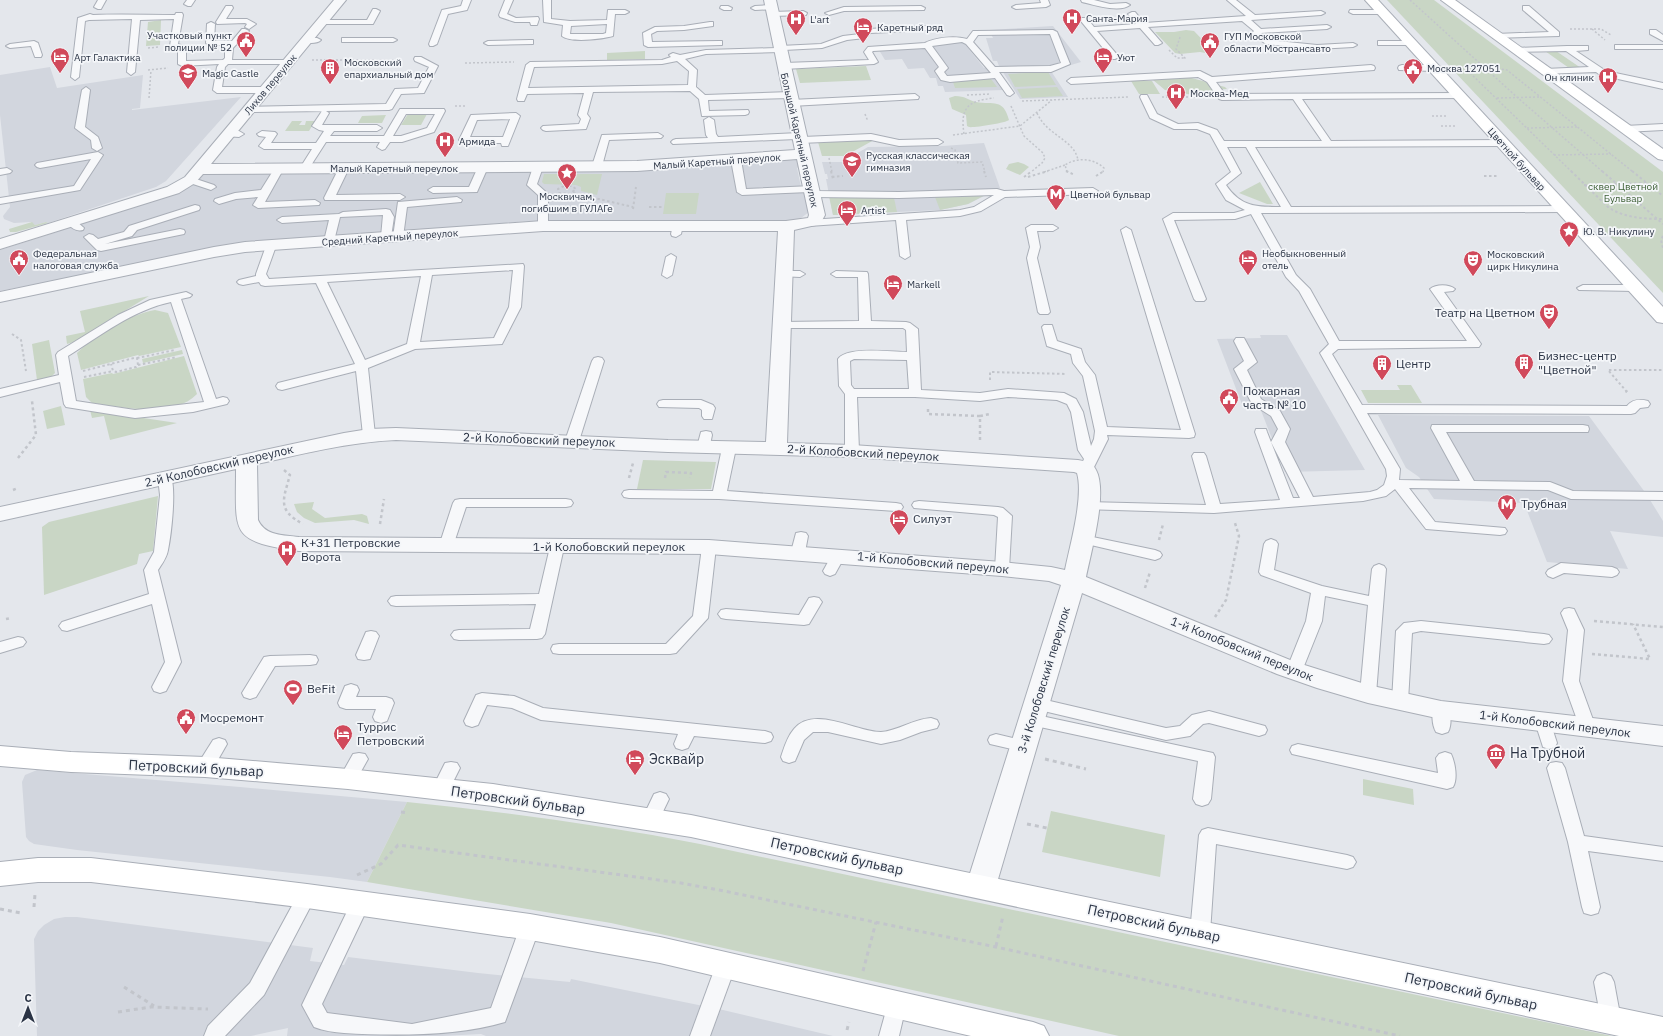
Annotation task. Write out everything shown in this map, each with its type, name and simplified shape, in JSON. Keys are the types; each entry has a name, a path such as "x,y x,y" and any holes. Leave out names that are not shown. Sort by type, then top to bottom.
{"main road":[{"name":"Цветной бульвар","path":"1371,0 1461,96 1502,143 1663,318"},
{"path":"1447,0 1663,156"},
{"name":"Петровский бульвар","path":"0,756 63,761 205,767 354,769 446,779 493,795 655,809 691,826 981,886 1663,1032"},
{"path":"0,874 38,870 91,870 307,896 359,889 530,927 653,949 896,1006 1033,1036"}],"street":[{"name":"Лихов переулок","path":"195,174 234,134 249,109 264,90 288,62 312,40 321,22 340,0"},
{"name":"Большой Каретный переулок","path":"771,7 817,218 809,223 786,226"},
{"name":"Малый Каретный переулок","path":"0,244 75,225 173,190 195,174 279,168 344,168 372,165 492,165 538,167 654,165 736,160 800,143"},
{"name":"Средний Каретный переулок","path":"0,297 214,252 245,247 543,226 677,230 786,226"},
{"path":"776,449 781,325 792,274 786,226"},
{"name":"2-й Колобовский переулок","path":"0,514 344,439 369,435 396,434 572,441 705,441 729,448 852,451 1078,466 1088,465"},
{"name":"1-й Колобовский переулок","path":"247,460 247,520 251,530 259,536 271,540 299,544 557,547 709,547 800,544 834,563 1002,569 1051,574 1074,581 1294,671 1368,694 1400,701 1442,719 1546,733 1588,728 1663,736"},
{"name":"3-й Колобовский переулок","path":"981,886 1034,753 1034,712 1074,581 1083,539 1090,480 1088,465"}],"lane":[{"path":"98,7 102,0"},
{"path":"433,44 445,12 464,8 467,0"},
{"path":"510,0 504,16 515,20 535,20 522,95 589,90 692,88 703,98 705,114 745,112"},
{"path":"547,0 545,6 548,14 547,20 553,22 611,22"},
{"path":"1016,7 1046,5 1044,0"},
{"path":"1085,0 1110,6 1126,5"},
{"path":"1231,0 1252,17"},
{"path":"232,4 220,22 246,21 252,24 229,48 228,58 221,67 217,90 264,90"},
{"path":"755,8 771,7 802,13"},
{"path":"829,13 844,9 921,8"},
{"path":"1496,36 1556,34 1526,8"},
{"path":"321,22 370,22 376,11"},
{"path":"567,22 566,36 571,38 604,36 610,34 611,12 625,12"},
{"path":"1353,12 1382,12"},
{"path":"1092,29 1143,27 1154,24 1321,13"},
{"path":"1132,14 1158,43"},
{"path":"75,77 81,20 90,17 130,16 136,18 178,16 174,46 182,47 182,64 203,62 288,62"},
{"path":"131,72 136,18"},
{"path":"1243,18 1259,31 1327,27"},
{"path":"1084,20 1115,57"},
{"path":"211,24 210,43 234,43"},
{"path":"648,46 647,33 655,29 684,28 710,24"},
{"path":"488,43 529,54 662,62 706,52 822,46 846,38 862,36 868,31 927,28"},
{"path":"1259,31 1256,34 1266,42 1317,47 1352,45"},
{"path":"392,32 358,32 348,40 393,40"},
{"path":"927,45 944,68 939,71 944,78 950,79 995,73 1051,69 1066,64 1053,32 976,33 969,42"},
{"path":"1653,32 1663,39"},
{"path":"784,66 874,62 868,52 871,50 962,40 969,42 1010,93"},
{"path":"10,46 34,43 38,55"},
{"path":"648,46 724,43"},
{"path":"1381,43 1411,43"},
{"path":"648,46 680,58 693,70 692,88"},
{"path":"1618,47 1663,47"},
{"path":"1567,48 1603,73 1663,86"},
{"path":"1516,50 1585,48"},
{"path":"249,109 389,107 398,91 421,91 434,66 418,59"},
{"path":"1210,80 1371,68"},
{"path":"1402,68 1434,68"},
{"path":"1545,72 1598,69"},
{"path":"1071,81 1200,74 1210,80 1222,97 1461,96"},
{"path":"86,90 80,128 95,139 97,148"},
{"path":"546,128 584,127 586,118 582,115 589,90"},
{"path":"703,98 791,99 915,97"},
{"path":"1144,97 1153,116 1177,127 1198,126 1214,132 1236,173 1221,184 1230,198 1254,210 1290,277 1304,289 1335,346"},
{"path":"1296,97 1328,143"},
{"path":"262,134 272,134 264,146 321,143 384,143 432,130 441,111 403,111 384,143"},
{"path":"326,113 317,126 322,128 377,128"},
{"path":"516,116 505,142 464,140 474,117 516,116"},
{"path":"709,120 711,135 715,139"},
{"path":"1625,129 1663,127"},
{"path":"304,168 331,128"},
{"path":"597,166 605,137 658,136"},
{"path":"676,142 715,139 800,143 871,137 899,143 942,144"},
{"path":"1221,144 1502,143"},
{"path":"1249,144 1288,210"},
{"path":"0,201 77,188 98,155 40,165"},
{"path":"736,160 742,192 812,192 899,195 997,192 1003,194 1092,192"},
{"path":"433,190 473,190 492,165"},
{"path":"538,167 532,185 543,194 543,226"},
{"path":"279,168 258,205 315,203"},
{"path":"344,168 328,198 400,198"},
{"path":"195,174 212,187"},
{"path":"224,198 265,193"},
{"path":"809,223 969,212 1003,194"},
{"path":"392,237 402,204 457,200"},
{"path":"180,232 101,248 93,240 128,234 133,228 195,208"},
{"path":"1200,299 1168,219 1173,216 1235,216 1254,210 1564,209"},
{"path":"343,215 386,212 390,218 392,237"},
{"path":"282,220 335,216 329,241"},
{"path":"901,217 905,256"},
{"path":"1044,312 1032,258 1035,246 1031,228 1053,228"},
{"path":"1101,431 1189,434 1126,230"},
{"path":"271,246 261,274 266,283 519,266 515,307 498,341 413,346 362,366 282,386"},
{"path":"667,275 671,257"},
{"path":"413,346 427,272"},
{"path":"836,274 862,274 865,324"},
{"path":"243,282 263,278"},
{"path":"320,279 362,366 369,435"},
{"path":"1583,288 1635,288"},
{"path":"1449,289 1436,289 1475,344 1335,346 1326,353 1393,469 1396,484 1431,526 1500,531"},
{"path":"180,296 193,349 217,402 193,408 135,414 70,404 62,355 122,317 154,302 180,296"},
{"path":"781,325 906,325 912,329 915,393"},
{"path":"1048,327 1051,343 1077,352 1079,363 1089,375 1101,431 1101,439 1088,465"},
{"path":"1240,341 1251,362 1240,370 1256,401 1276,414 1282,424 1284,429 1278,442 1308,501"},
{"path":"852,451 851,393 845,386 844,359 852,355 913,356"},
{"path":"572,441 598,361"},
{"path":"0,393 66,378"},
{"path":"851,393 915,393 980,396 1008,393 1060,396 1072,402 1077,412 1088,465"},
{"path":"663,404 701,404 709,408 708,416"},
{"path":"1358,409 1631,410 1636,404 1644,404"},
{"path":"1469,484 1437,428 1583,429"},
{"path":"1261,432 1288,503"},
{"path":"718,495 729,448"},
{"path":"1199,456 1214,509"},
{"path":"160,687 173,662 150,570 161,552 167,495 165,478"},
{"path":"1087,506 1214,509 1230,508 1374,495 1396,484 1550,486 1571,495 1663,496"},
{"path":"629,494 718,495 808,506 896,507"},
{"path":"446,546 460,503 566,502"},
{"path":"919,505 998,511 1005,516 1002,569"},
{"path":"1083,539 1155,555"},
{"path":"1271,544 1266,572 1319,590 1376,602"},
{"path":"459,635 537,634 557,547"},
{"path":"559,649 670,649 700,618 709,547"},
{"path":"1553,573 1561,568 1612,572"},
{"path":"1368,694 1379,569"},
{"path":"1294,671 1314,622 1319,590"},
{"path":"67,626 157,597"},
{"path":"396,601 545,599"},
{"path":"726,614 804,620 814,602"},
{"path":"1570,616 1576,630 1572,681 1588,728"},
{"path":"1400,701 1404,631 1409,627 1421,626 1544,639"},
{"path":"364,655 371,636"},
{"path":"0,648 18,642"},
{"path":"250,693 270,661 310,660"},
{"path":"351,690 346,703 386,703 381,717"},
{"path":"472,721 482,699 514,702 541,714 765,737"},
{"path":"1034,712 1166,734 1184,732 1198,719 1210,717 1259,730"},
{"path":"1034,712 1207,757 1202,799"},
{"path":"789,757 799,734 813,726 827,726 882,738 918,726 931,724"},
{"path":"682,744 689,729"},
{"path":"996,740 1034,753"},
{"path":"205,767 219,744"},
{"path":"1298,750 1447,782 1445,758"},
{"path":"1556,768 1577,842 1591,907"},
{"path":"1200,933 1208,835 1347,862"},
{"path":"1577,842 1663,854"},
{"path":"359,889 312,1005 321,1022 412,1033 498,1016 530,927"},
{"path":"214,1036 215,1032 257,990 307,896"},
{"path":"700,1036 726,965"},
{"path":"1604,982 1611,1020"},
{"path":"889,1036 896,1006"}],"path":[{"path":"1410,0 1518,98 1663,224"},
{"path":"1550,29 1601,29"},
{"path":"1180,58 1185,58 1176,49 1182,34"},
{"path":"133,50 174,46"},
{"path":"465,63 529,54"},
{"path":"305,60 418,59"},
{"path":"131,72 176,67 182,64"},
{"path":"1663,196 1507,70 1482,66 1468,71 1609,208 1618,214 1640,219 1663,219"},
{"path":"149,98 151,70"},
{"path":"1010,93 1012,98 1020,101 1144,97 1222,97"},
{"path":"964,95 993,94"},
{"path":"1496,98 1541,97"},
{"path":"964,134 963,115 965,108 969,103 977,100 994,98"},
{"path":"976,193 988,184 982,162 958,163 955,150 942,144 952,135 1020,126 1038,113 1052,100"},
{"path":"1010,102 1024,136 1043,153 1044,161 1037,167"},
{"path":"1038,113 1042,124 1072,147 1078,157 1078,160"},
{"path":"1432,116 1446,116"},
{"path":"1441,126 1455,126"},
{"path":"1527,128 1577,127"},
{"path":"1554,155 1611,154"},
{"path":"829,158 830,162"},
{"path":"1023,178 1078,160 1098,163 1104,168 1104,171 1101,174 1090,177"},
{"path":"1065,165 1066,171 1076,176"},
{"path":"828,177 843,176"},
{"path":"1484,176 1498,176"},
{"path":"1584,185 1647,183"},
{"path":"573,193 576,189 572,186 564,186 557,191 565,194 573,193 633,207"},
{"path":"632,213 636,187"},
{"path":"1663,236 1660,243 1663,248"},
{"path":"66,378 114,362 193,349"},
{"path":"66,378 129,369 193,349"},
{"path":"137,358 138,365"},
{"path":"111,364 113,371"},
{"path":"1614,377 1608,370 1663,370"},
{"path":"991,395 990,372 1089,375"},
{"path":"929,394 928,414 980,416 980,448"},
{"path":"629,479 634,456"},
{"path":"278,465 290,475 282,505 285,512 294,520 309,525"},
{"path":"13,490 18,488"},
{"path":"380,524 384,499"},
{"path":"1214,618 1226,600 1239,536 1230,508"},
{"path":"372,525 388,524"},
{"path":"1570,616 1663,627"},
{"path":"6,619 11,618"},
{"path":"1574,652 1650,659 1634,624"},
{"path":"1034,753 1086,769"},
{"path":"401,812 408,813"},
{"path":"1026,824 1047,828"},
{"path":"359,889 374,870 388,859 398,845 681,883 996,947 1380,1034 1400,1036"},
{"path":"28,891 35,892 34,907"},
{"path":"0,909 21,912"},
{"path":"996,947 1003,912"},
{"path":"860,979 876,922"},
{"path":"124,986 154,1006"},
{"path":"118,1012 135,1007 178,1006 235,1012"},
{"path":"847,1030 849,1022"}],"shaded area":[{"path":"1053,26 1081,62 1051,71 1068,97 1020,99 997,61 993,61 986,38 993,38 989,30"},
{"path":"958,41 960,43 964,43 984,68 986,67 1003,90 945,92 943,86 938,86 936,78 930,78 924,68 908,69 902,59 885,60 879,50 935,46 934,43"},
{"path":"50,67 57,88 143,75 140,108 132,110 241,97 166,181 156,187 48,223 46,222 35,225 31,222 14,223 4,219 3,216 10,207 0,115 0,75"},
{"path":"984,143 1000,188 968,204 940,210 833,215 826,179 828,179 827,174 825,174 822,162 842,162 868,147 943,146"},
{"path":"799,160 801,165 797,168 802,192 808,195 809,212 801,218 787,222 532,223 529,221 246,243 0,291 0,250 176,194 191,186 203,173 660,168"},
{"path":"1260,335 1287,335 1365,470 1285,472 1260,408 1243,407 1217,339 1261,338"},
{"path":"1378,415 1589,416 1647,495 1663,521 1663,537 1610,531 1628,569 1547,562 1524,503 1434,499 1419,477 1406,468"},
{"path":"37,770 407,802 367,882 34,844 26,837 22,782 25,775"},
{"path":"77,917 313,948 310,961 344,965 348,957 478,973 570,982 571,979 723,1010 833,1036 486,1036 481,1034 442,1036 287,1036 288,1028 251,1036 37,1036 34,939 38,931 44,925 54,919"}],"green space":[{"name":"сквер Цветной Бульвар","path":"1387,0 1434,0 1663,172 1663,293"},
{"path":"161,20 160,45 146,46 148,22"},
{"path":"1186,30 1194,31 1215,53 1175,53 1155,32 1174,32"},
{"path":"645,51 645,59 607,60 607,53"},
{"path":"1545,51 1556,51 1581,68 1569,68"},
{"path":"866,66 871,80 800,83 796,69"},
{"path":"1048,72 1056,85 1015,87 1008,74"},
{"path":"1188,77 1225,87 1227,89 1213,90 1204,95 1193,95 1165,90 1153,80 1130,80"},
{"path":"991,79 997,87 955,88 953,82"},
{"path":"1131,81 1152,81 1160,94 1139,94"},
{"path":"1057,87 1063,96 1022,98 1017,89"},
{"path":"955,96 964,97 976,102 1001,105 1007,113 1009,120 989,125 969,127 967,126 966,115 952,109 949,98"},
{"path":"408,114 427,114 421,125 401,125"},
{"path":"386,115 382,123 358,123 362,116"},
{"path":"292,121 302,121 299,125 305,125 306,121 315,121 309,131 285,131"},
{"path":"874,140 845,156 822,156 818,142"},
{"path":"1018,162 1029,167 1020,175 1006,169 1009,164"},
{"path":"544,174 602,174 597,195 581,191 581,187 576,185 544,184 542,182"},
{"path":"1260,182 1273,204 1267,204 1239,193"},
{"path":"666,193 699,193 696,214 663,214"},
{"path":"987,194 968,204 940,210 935,197"},
{"path":"829,196 894,198 897,212 833,215"},
{"path":"32,222 35,225 46,222 48,223 16,232 10,232 9,229"},
{"path":"149,296 74,342 67,344 66,336 85,332 80,311"},
{"path":"155,310 168,313 181,347 138,355 81,370 77,353 93,339 123,321"},
{"path":"49,340 55,373 51,377 37,380 32,344"},
{"path":"182,350 183,354 143,363 142,359"},
{"path":"184,356 197,394 187,402 175,407 161,409 133,409 92,403 86,397 83,379 113,374"},
{"path":"1397,385 1411,385 1422,403 1368,403 1361,390 1400,390"},
{"path":"61,406 65,425 47,429 43,411"},
{"path":"90,410 177,423 110,440 104,416 92,418"},
{"path":"643,460 716,462 711,489 637,489"},
{"path":"158,496 153,551 139,554 137,564 44,595 42,527 49,522"},
{"path":"314,502 312,509 325,518 362,514 367,516 369,524 354,520 315,523 304,518 297,512 294,504"},
{"path":"1363,779 1413,789 1414,805 1363,795"},
{"path":"407,802 554,820 700,844 1612,1036 1119,1036 611,923 367,882"},
{"path":"1051,811 1165,835 1160,877 1042,852"}],"place":[{"name":"Санта-Мария","path":"1072,35"},
{"name":"L'art","path":"796,36"},
{"name":"Каретный ряд","path":"863,44"},
{"name":"Участковый пункт полиции № 52","path":"246,58"},
{"name":"ГУП Московской области Мострансавто","path":"1210,59"},
{"name":"Арт Галактика","path":"60,74"},
{"name":"Уют","path":"1103,74"},
{"name":"Московский епархиальный дом","path":"330,85"},
{"name":"Москва 127051","path":"1413,85"},
{"name":"Magic Castle","path":"188,90"},
{"name":"Он клиник","path":"1608,94"},
{"name":"Москва-Мед","path":"1176,110"},
{"name":"Армида","path":"445,158"},
{"name":"Русская классическая гимназия","path":"852,178"},
{"name":"Москвичам, погибшим в ГУЛАГе","path":"567,190"},
{"name":"Цветной бульвар","path":"1056,211"},
{"name":"Artist","path":"847,227"},
{"name":"Ю. В. Никулину","path":"1569,248"},
{"name":"Федеральная налоговая служба","path":"19,276"},
{"name":"Необыкновенный отель","path":"1248,276"},
{"name":"Московский цирк Никулина","path":"1473,277"},
{"name":"Markell","path":"893,301"},
{"name":"Театр на Цветном","path":"1549,330"},
{"name":"Бизнес-центр \"Цветной\"","path":"1524,380"},
{"name":"Центр","path":"1382,381"},
{"name":"Пожарная часть № 10","path":"1229,415"},
{"name":"Трубная","path":"1507,521"},
{"name":"Силуэт","path":"899,536"},
{"name":"К+31 Петровские Ворота","path":"287,567"},
{"name":"BeFit","path":"293,706"},
{"name":"Мосремонт","path":"186,735"},
{"name":"Туррис Петровский","path":"343,751"},
{"name":"На Трубной","path":"1496,770"},
{"name":"Эсквайр","path":"635,776"}]}
